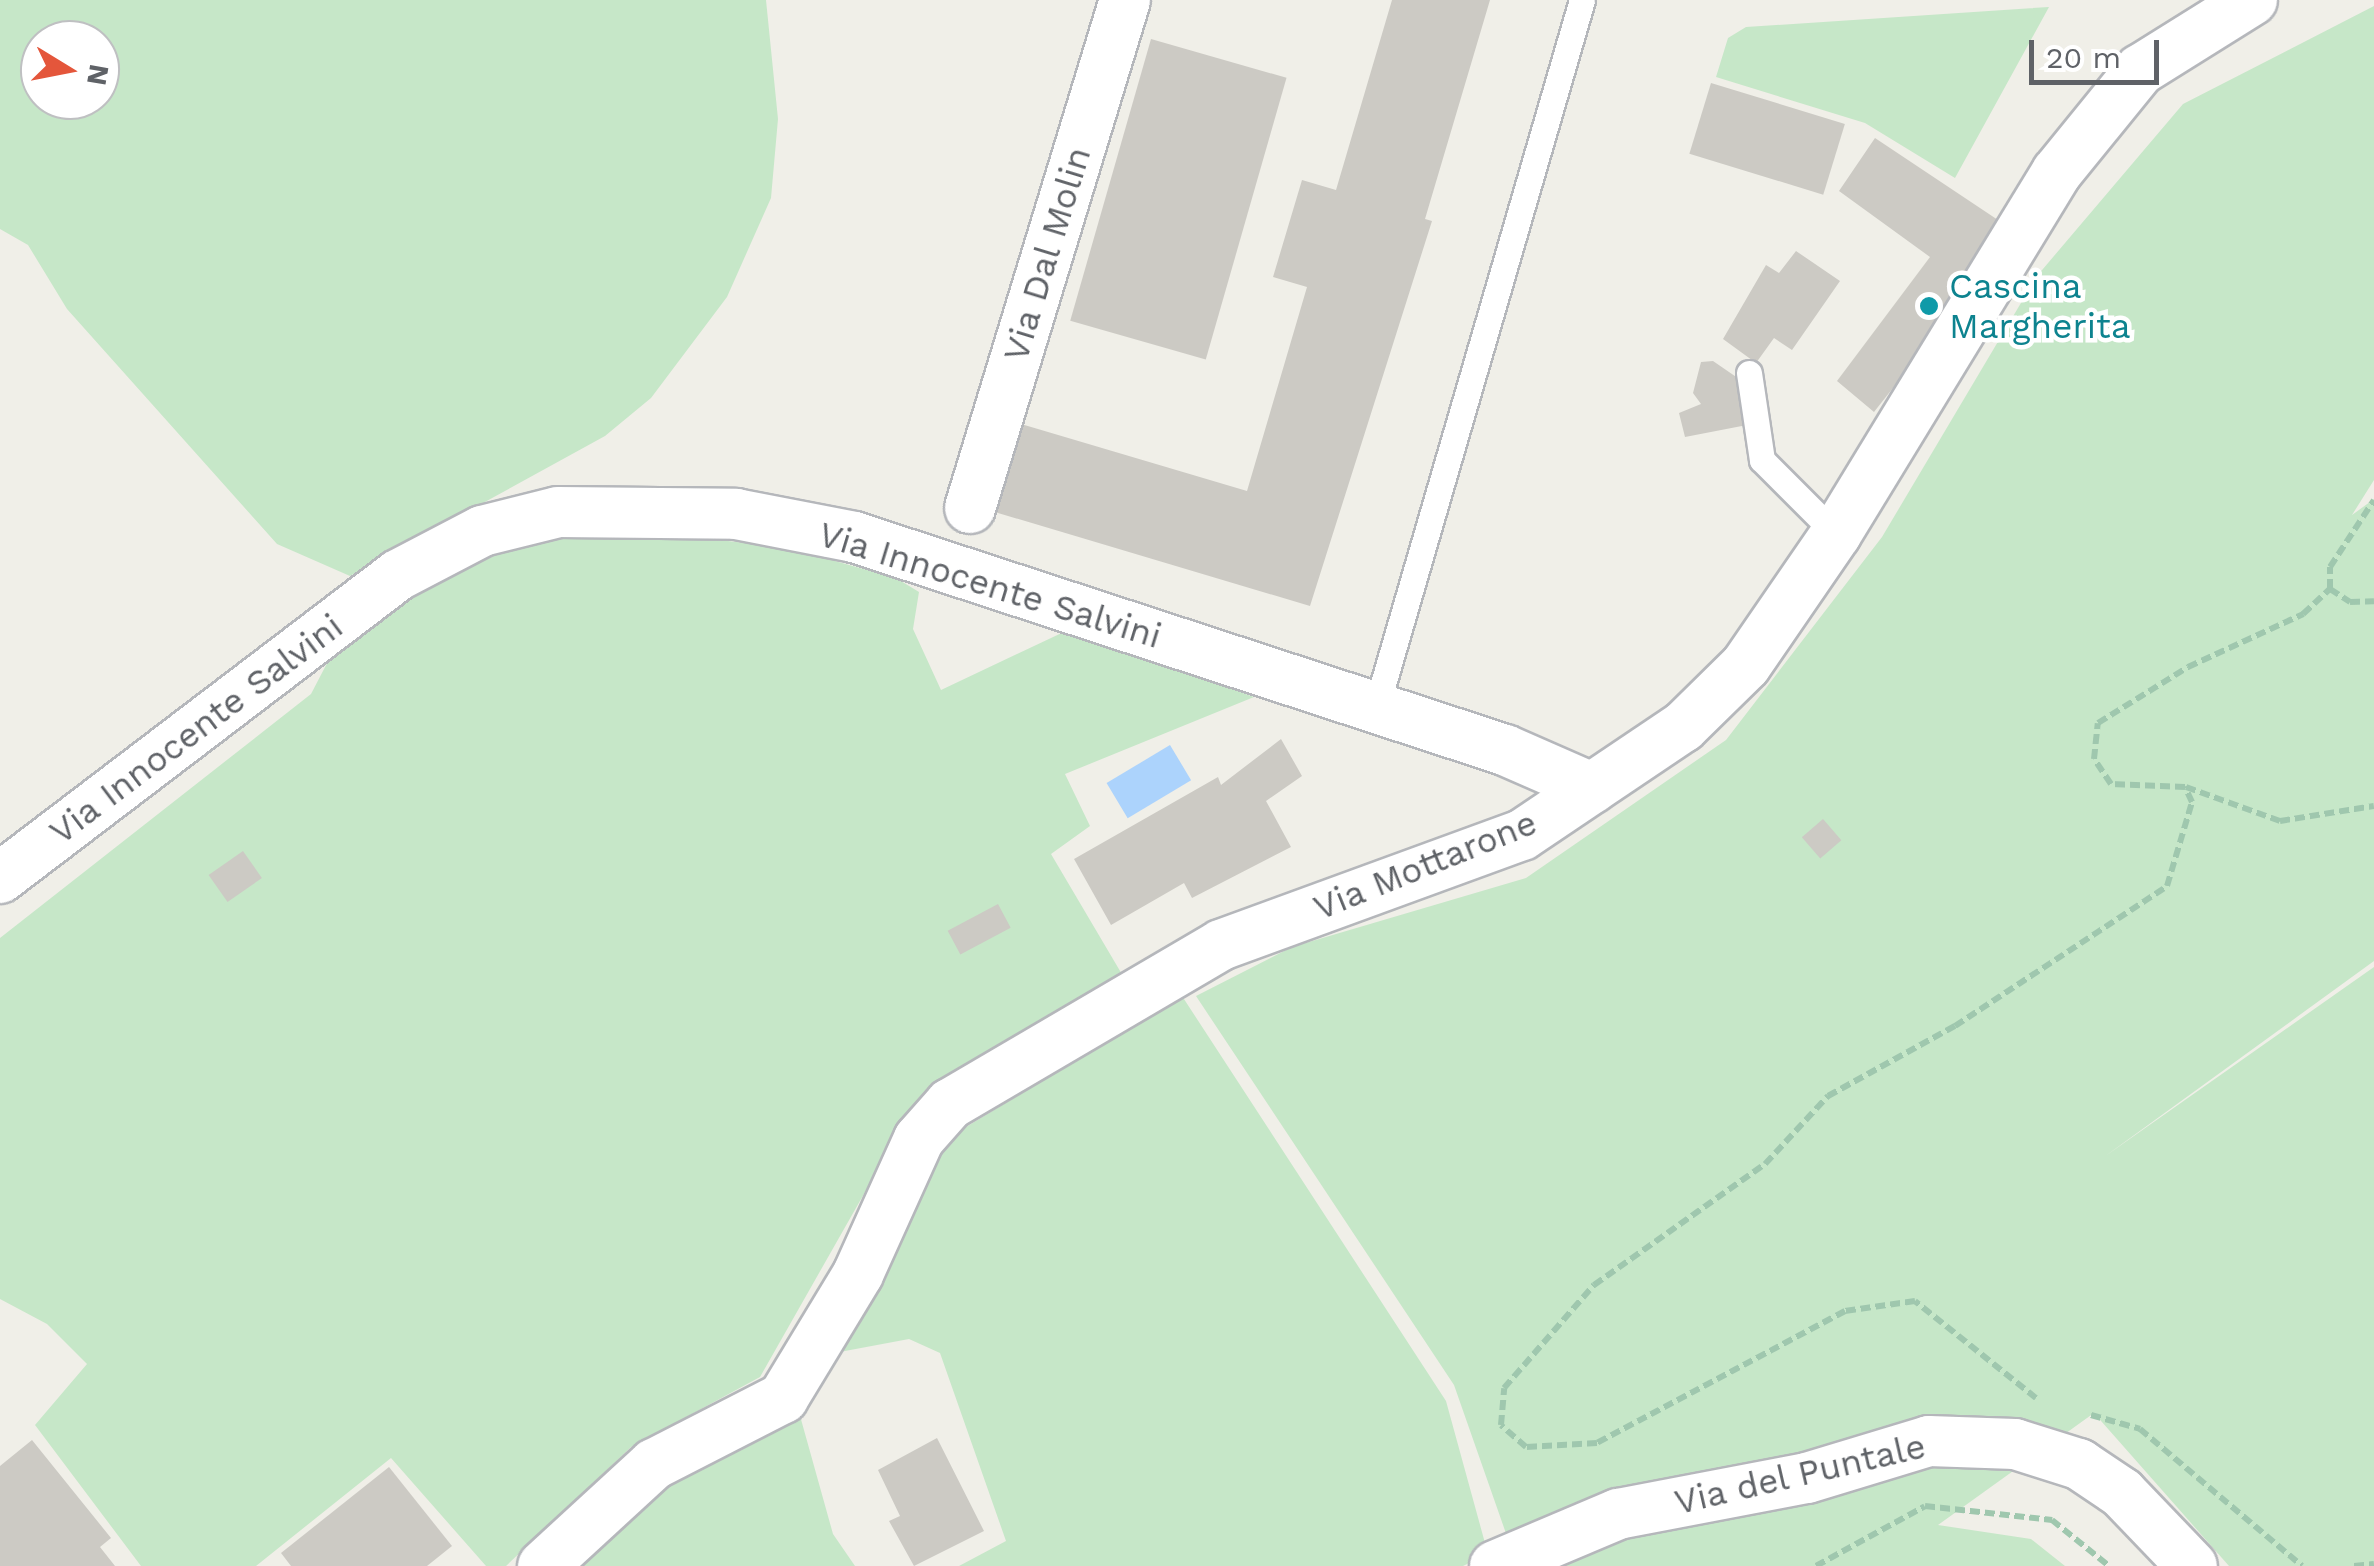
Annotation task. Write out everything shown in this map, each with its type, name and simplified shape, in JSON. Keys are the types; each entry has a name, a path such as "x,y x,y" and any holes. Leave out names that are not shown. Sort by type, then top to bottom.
{"street":[{"name":"Via Dal Molin","path":"970,508 1125,0"},
{"name":"Via Mottarone","path":"543,1566 654,1464 783,1398 858,1274 919,1139 950,1104 1221,945 1522,835 1682,727 1746,664 1836,534 2057,172 2140,70 2252,0"},
{"name":"Via Innocente Salvini","path":"0,878 398,575 482,531 558,512 736,514 854,537 1376,708 1592,788"},
{"name":"Via del Puntale","path":"1495,1566 1618,1514 1807,1478 1929,1441 2015,1444 2078,1464 2122,1493 2192,1566"}],"lane":[{"path":"1376,708 1582,0"},
{"path":"1749,372 1762,460 1836,534"}],"path":[{"path":"2330,589 2330,567 2374,500"},
{"path":"2330,589 2350,602 2374,600"},
{"path":"2330,589 2270,633 2188,667 2098,723 2094,758 2110,784 2185,787 2280,821 2374,806"},
{"path":"2052,1403 1915,1301 1846,1311 1597,1443 1526,1447 1501,1425 1504,1388 1594,1285 1764,1164 1828,1096 2167,886 2192,802 2185,787"},
{"path":"2070,1408 2140,1429 2302,1566"},
{"path":"1816,1566 1925,1506 2052,1520 2109,1566"},
{"path":"2354,1566 2374,1564"}],"green space":[{"path":"0,0 766,0 778,119 771,198 727,297 651,398 605,436 350,576 277,544 67,309 28,245 0,229"},
{"path":"2374,6 2374,480 2352,515 2374,499 2374,961 2104,1157 2374,967 2374,1566 2229,1566 2094,1413 1938,1525 2031,1539 2065,1566 1495,1566 1509,1542 1454,1385 1196,996 1292,947 1526,878 1726,740 1882,537 2037,276 2183,104"},
{"path":"2049,7 1955,178 1865,123 1716,77 1728,38 1746,27"},
{"path":"660,533 788,548 896,578 919,592 913,629 941,690 1068,630 1254,697 1065,774 1090,826 1051,854 1123,976 968,1062 915,1104 760,1377 631,1447 506,1566 486,1566 391,1458 256,1566 141,1566 35,1425 87,1364 47,1324 0,1299 0,938 311,694 336,646 416,588 548,534"},
{"path":"1182,996 1446,1401 1488,1554 1463,1566 959,1566 1006,1541 940,1353 909,1339 829,1354 938,1144"},
{"path":"797,1405 833,1534 855,1566 570,1566 658,1473"}],"water":[{"path":"1170,745 1191,780 1128,818 1107,783"}],"building":[{"path":"1392,0 1490,0 1425,219 1432,221 1310,606 988,510 1014,422 1247,491 1307,287 1273,277 1302,180 1336,190"},
{"path":"1151,39 1287,78 1206,360 1070,321"},
{"path":"1711,83 1845,124 1823,195 1689,154"},
{"name":"Cascina Margherita","path":"1875,138 2016,232 1874,412 1837,381 1930,257 1839,191"},
{"path":"1796,251 1840,281 1792,350 1774,338 1756,363 1723,339 1766,265 1779,273"},
{"path":"1713,361 1745,383 1747,425 1685,437 1679,413 1701,404 1693,393 1701,362"},
{"path":"1281,739 1302,776 1266,801 1291,847 1192,898 1184,883 1111,925 1074,859 1218,777 1221,785"},
{"path":"1823,819 1841,840 1820,859 1802,837"},
{"path":"243,851 262,878 228,902 209,875"},
{"path":"998,904 1011,928 960,955 948,931"},
{"path":"937,1438 984,1531 914,1566 889,1521 900,1516 878,1470"},
{"path":"32,1440 111,1538 100,1547 115,1566 0,1566 0,1466"},
{"path":"389,1467 452,1546 427,1566 291,1566 281,1553"}],"place":[{"name":"Cascina Margherita","path":"1929,306"}]}
